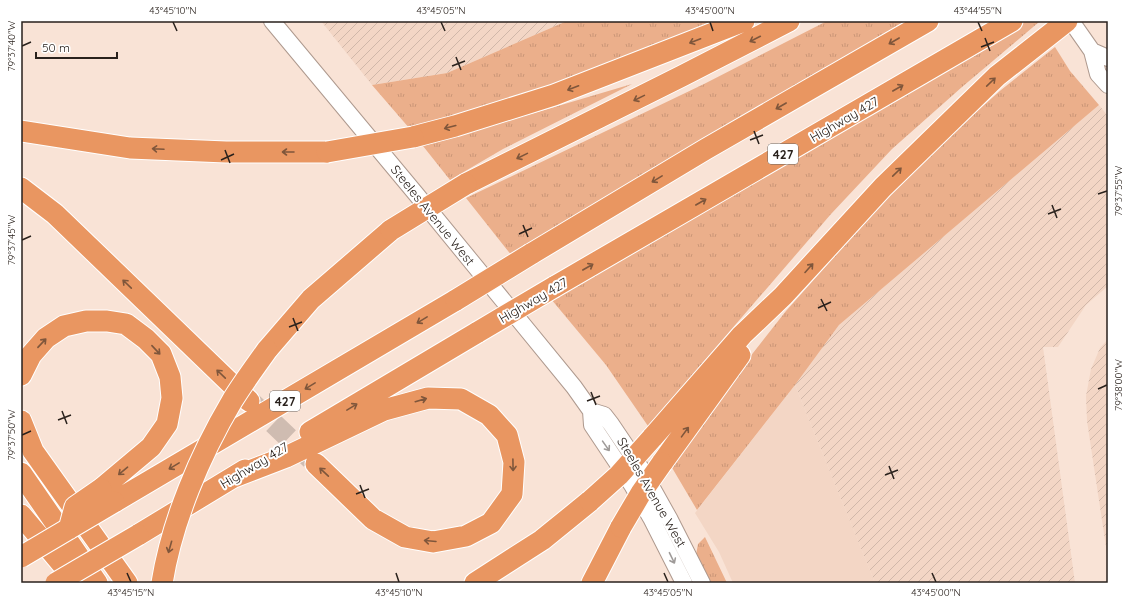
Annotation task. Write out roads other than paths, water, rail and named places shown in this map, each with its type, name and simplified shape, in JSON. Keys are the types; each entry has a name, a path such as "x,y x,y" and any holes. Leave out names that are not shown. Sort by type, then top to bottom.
{"highway":[{"path":"21,131 130,148 226,152 327,152 413,137 455,126 554,95 744,21"},
{"path":"162,583 164,570 181,511 204,454 232,401 267,350 310,299 391,230 466,184 789,21"},
{"name":"427","path":"108,495 456,300 706,149 928,21"},
{"name":"Highway 427","path":"56,583 554,287 1012,21"},
{"path":"475,583 542,540 619,475 742,335 783,296 883,187 997,76 1067,21"},
{"path":"21,188 55,214 249,401"},
{"path":"592,583 620,528 641,493 783,296"},
{"path":"21,375 31,355 46,338 64,326 86,321 108,321 126,324 146,339 161,354 170,377 172,398 167,424 151,447 108,495 75,507 69,528 21,557"},
{"path":"234,477 286,457 384,410 428,398 461,399 489,415 507,436 514,462 512,494 491,523 466,536 433,542 404,537 373,518 316,464"},
{"path":"21,421 33,451 127,583"},
{"path":"21,473 97,583"},
{"path":"21,515 78,583"}],"main road":[{"name":"Steeles Avenue West","path":"272,21 574,387 591,411 592,425 632,485 651,518 684,583"},
{"path":"1071,21 1092,51 1098,74 1108,85"},
{"path":"1092,51 1108,58"},
{"name":"Steeles Avenue West","path":"591,411 604,415 642,470 702,583"}],"tunnel":[{"path":"251,402 314,462"}]}
